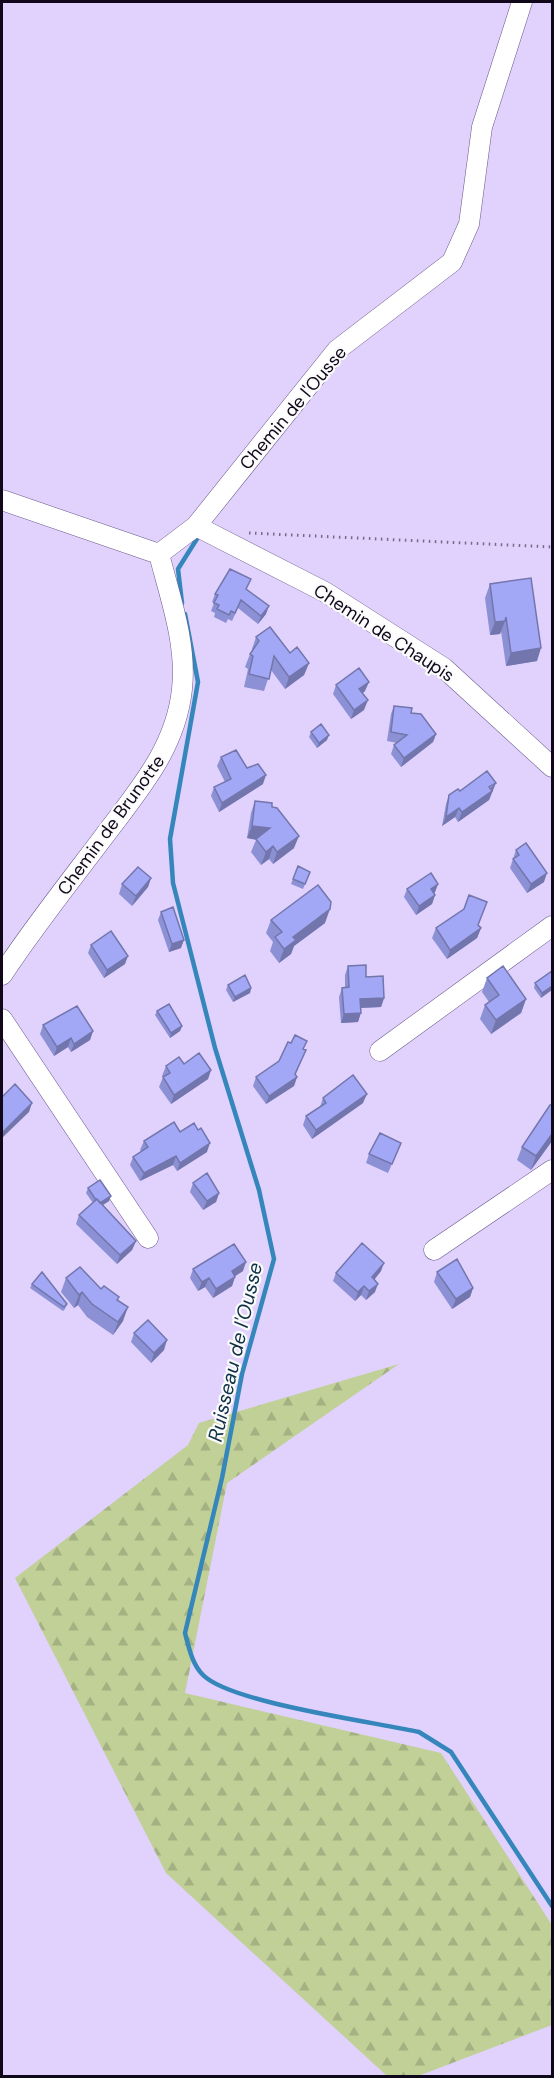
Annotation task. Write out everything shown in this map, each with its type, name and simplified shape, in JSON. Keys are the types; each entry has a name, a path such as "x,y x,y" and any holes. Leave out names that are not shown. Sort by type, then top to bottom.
{"street":[{"name":"Chemin de l'Ousse","path":"159,554 196,526 337,350 452,262 469,224 482,127 522,2"},
{"path":"2,500 159,554"},
{"name":"Chemin de Chaupis","path":"196,526 325,592 444,668 552,767"},
{"name":"Chemin de Brunotte","path":"2,975 144,783 166,749 173,731 182,686 181,658 177,627 159,554"},
{"path":"380,1051 552,926"},
{"path":"2,1019 148,1238"},
{"path":"434,1250 552,1170"}],"path":[{"path":"233,544 250,533 337,539 552,547"}],"green space":[{"path":"399,1364 227,1483 185,1693 441,1753 552,1925 552,2025 418,2076 387,2076 166,1873 15,1578 188,1445 199,1423"}],"building":[{"path":"230,569 251,579 246,589 269,606 261,616 241,600 235,613 231,611 229,615 217,609 219,605 214,603 218,595 215,594"},
{"path":"531,578 541,648 511,653 506,617 505,621 495,622 490,584"},
{"path":"270,627 290,653 297,647 309,663 289,677 274,656 269,679 249,674 253,656 250,654 259,641 256,637"},
{"path":"359,668 369,682 359,689 368,700 354,710 336,685"},
{"path":"394,706 412,708 411,713 421,714 436,734 404,758 394,745 407,735 391,732"},
{"path":"321,724 329,735 319,743 311,732"},
{"path":"236,750 247,768 258,764 266,775 222,803 214,787 231,779 221,757"},
{"path":"487,771 496,783 489,787 492,791 462,812 459,808 446,817 449,795 458,789 460,791"},
{"path":"255,801 272,803 272,807 277,808 299,836 277,852 273,846 266,852 256,839 270,828 252,826"},
{"path":"526,843 547,873 531,884 513,859 519,855 516,850"},
{"path":"298,866 310,872 305,884 293,879"},
{"path":"138,867 151,878 136,896 122,884"},
{"path":"431,873 438,884 431,889 435,895 419,906 407,889"},
{"path":"318,885 331,902 330,909 293,937 296,940 284,949 275,937 282,932 271,920"},
{"path":"469,895 487,902 478,925 481,928 450,950 436,928 464,909"},
{"path":"173,907 184,940 172,944 161,912"},
{"path":"111,931 128,956 107,970 91,945"},
{"path":"366,965 366,977 383,976 384,998 360,999 361,1013 344,1014 342,988 349,987 348,966"},
{"path":"503,966 526,999 496,1020 485,1005 499,995 487,978"},
{"path":"552,971 552,986 542,993 535,983"},
{"path":"245,975 251,988 235,997 228,985"},
{"path":"169,1004 182,1026 171,1033 157,1011"},
{"path":"77,1006 93,1031 74,1044 71,1038 57,1047 43,1025"},
{"path":"295,1035 307,1041 303,1049 306,1050 295,1074 297,1077 269,1096 256,1077 279,1061 288,1042 291,1043"},
{"path":"199,1053 211,1070 174,1095 163,1077 170,1073 166,1066 179,1057 184,1064"},
{"path":"353,1075 367,1094 316,1130 306,1116 326,1103 323,1098"},
{"path":"15,1084 32,1103 2,1133 2,1097"},
{"path":"552,1105 552,1134 536,1156 522,1147"},
{"path":"174,1122 180,1132 194,1123 198,1130 201,1128 210,1143 180,1163 176,1156 144,1173 133,1157 148,1147 144,1141"},
{"path":"380,1133 401,1143 392,1164 369,1154"},
{"path":"207,1173 219,1193 207,1201 193,1183"},
{"path":"100,1180 111,1196 100,1203 88,1188"},
{"path":"97,1199 136,1241 120,1255 79,1215"},
{"path":"362,1243 384,1263 372,1277 378,1284 369,1291 364,1286 358,1292 336,1273"},
{"path":"234,1244 246,1262 232,1271 235,1277 216,1289 209,1278 202,1282 193,1269"},
{"path":"457,1259 473,1288 456,1299 437,1272"},
{"path":"80,1267 101,1289 104,1286 119,1297 117,1300 128,1307 118,1322 92,1304 82,1292 79,1295 66,1278"},
{"path":"42,1272 67,1304 64,1307 32,1284"},
{"path":"148,1320 167,1340 154,1353 134,1333"}],"waterway":[{"name":"Ruisseau de l'Ousse","path":"182,603 178,569 200,534"},
{"name":"Ruisseau de l'Ousse","path":"185,614 198,682 170,839 173,883 215,1048 259,1190 274,1259 242,1374 222,1478 185,1633 199,1671 218,1685 272,1703 419,1732 451,1752 552,1906"}]}
